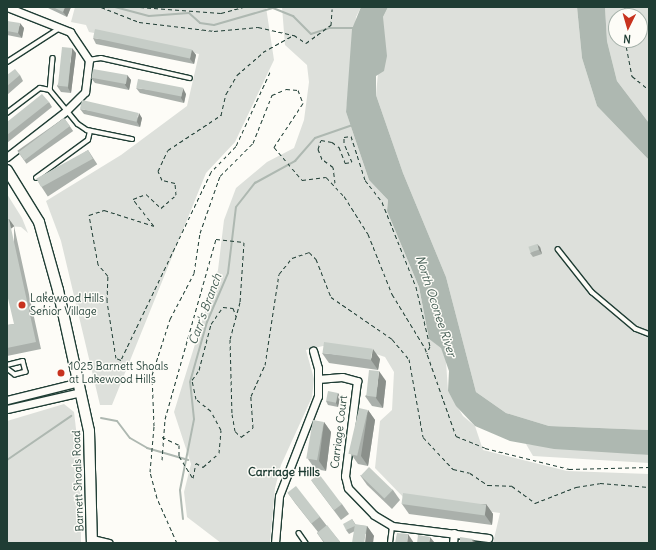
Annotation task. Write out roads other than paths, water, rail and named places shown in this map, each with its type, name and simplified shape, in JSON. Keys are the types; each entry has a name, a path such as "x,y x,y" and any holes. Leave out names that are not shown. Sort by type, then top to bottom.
{"main road":[{"name":"Barnett Shoals Road","path":"7,170 32,206 47,241 89,431 92,541"}],"street":[{"path":"7,7 60,27 81,43 89,60 85,92 66,112 7,157"},
{"path":"275,543 279,496 290,458 314,413 318,379 313,351"},
{"name":"Carriage Court","path":"318,379 342,377 357,381 345,476 348,488 361,502 392,526"},
{"path":"7,400 79,382"},
{"path":"7,409 81,392"},
{"path":"392,526 488,538"},
{"path":"453,543 454,533"},
{"path":"92,541 109,543"}],"lane":[{"path":"7,62 60,27"},
{"path":"53,58 50,90 66,112 90,131 132,139"},
{"path":"89,60 101,58 190,78"},
{"path":"7,113 40,88 50,90"},
{"path":"36,178 88,140 90,131"},
{"path":"558,249 592,292 636,329 649,334"},
{"path":"7,365 23,361 26,372 15,375 7,369"},
{"path":"390,543 392,526"},
{"path":"299,533 306,543"}],"water":[{"name":"North Oconee River","path":"361,7 388,7 383,17 387,56 384,71 376,76 376,95 403,173 446,277 476,392 506,413 549,426 649,430 649,455 554,449 510,441 475,426 456,406 448,391 449,371 441,348 429,339 419,287 387,211 388,200 369,180 346,112 352,29"},
{"path":"577,7 605,7 608,48 617,81 649,123 649,160 597,106 582,58"}],"waterway":[{"path":"115,7 149,16 189,13 200,23 214,25 273,8 293,16 311,34 329,28 354,28"},
{"name":"Carr's Branch","path":"183,519 180,490 194,419 190,382 207,322 228,273 236,207 255,183 295,161 315,138 352,125"},
{"path":"7,460 71,416"},
{"path":"101,418 117,421 130,438 147,448 188,460"}],"place":[{"name":"Lakewood Hills Senior Village","path":"22,305"},
{"name":"1025 Barnett Shoals at Lakewood Hills","path":"61,373"}],"district":[{"name":"Carriage Hills","path":"284,472"}]}
